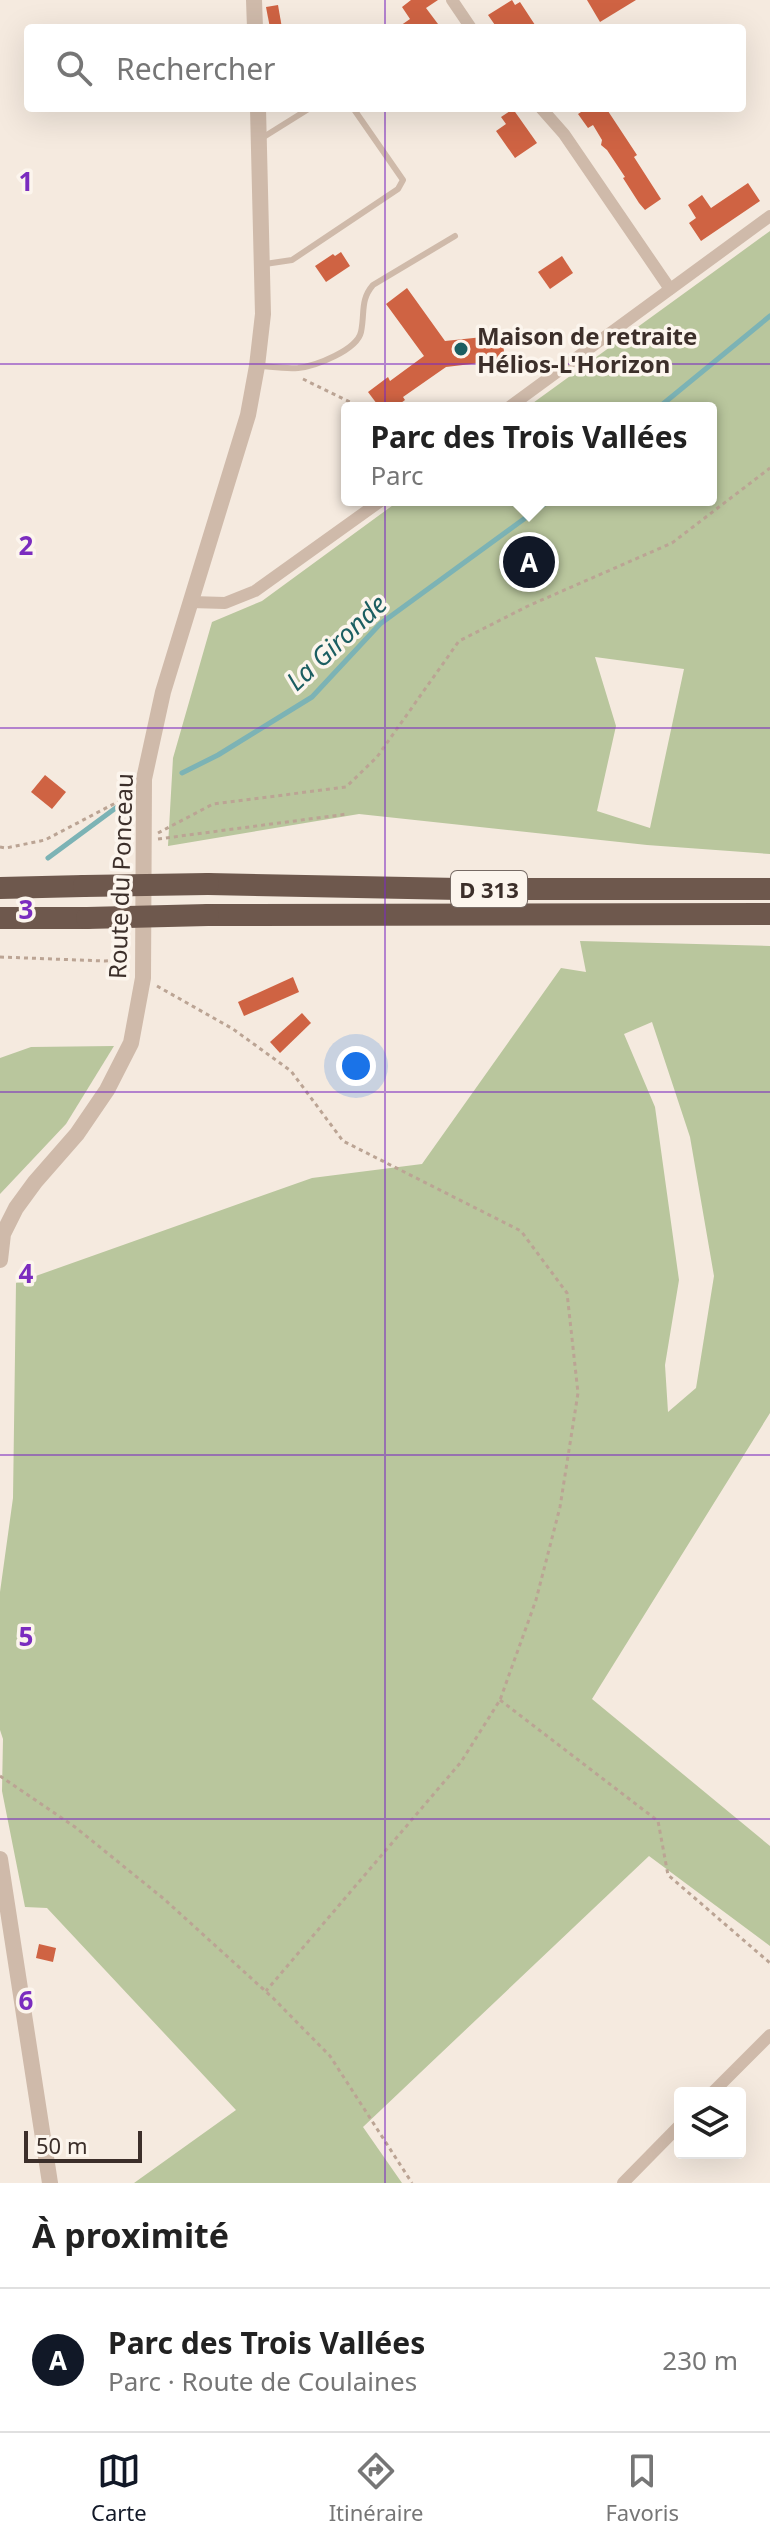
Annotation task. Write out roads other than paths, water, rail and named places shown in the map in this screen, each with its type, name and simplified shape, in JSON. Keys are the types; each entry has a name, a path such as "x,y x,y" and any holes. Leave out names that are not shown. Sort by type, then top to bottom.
{"highway":[{"name":"D 313","path":"0,888 208,884 459,889 770,889"},
{"name":"D 313","path":"0,918 770,914"}],"street":[{"path":"254,0 255,24"},
{"path":"452,0 468,24"},
{"name":"Route du Ponceau","path":"0,1260 3,1234 16,1208 77,1134 107,1090 131,1043 144,959 144,787 163,692 248,415 257,366 263,314 258,112"},
{"path":"545,112 564,134 670,289"},
{"path":"515,402 770,216"},
{"path":"191,602 225,603 255,591 374,506"},
{"path":"0,1859 50,2183"},
{"path":"718,2087 770,2035"},
{"path":"623,2183 674,2131"}],"lane":[{"path":"259,140 304,112"},
{"path":"262,265 292,260 398,189 403,180 356,112"},
{"path":"257,366 298,368 326,360 351,347 360,337 365,295 373,285 455,236"}],"waterway":[{"name":"La Gironde","path":"665,402 770,316"},
{"name":"La Gironde","path":"182,773 218,755 312,697 380,624 542,506"},
{"name":"La Gironde","path":"48,858 117,807"}],"place":[{"name":"Maison de retraite Hélios-L'Horizon","path":"461,349"},
{"name":"Parc des Trois Vallées","path":"529,562"}]}
